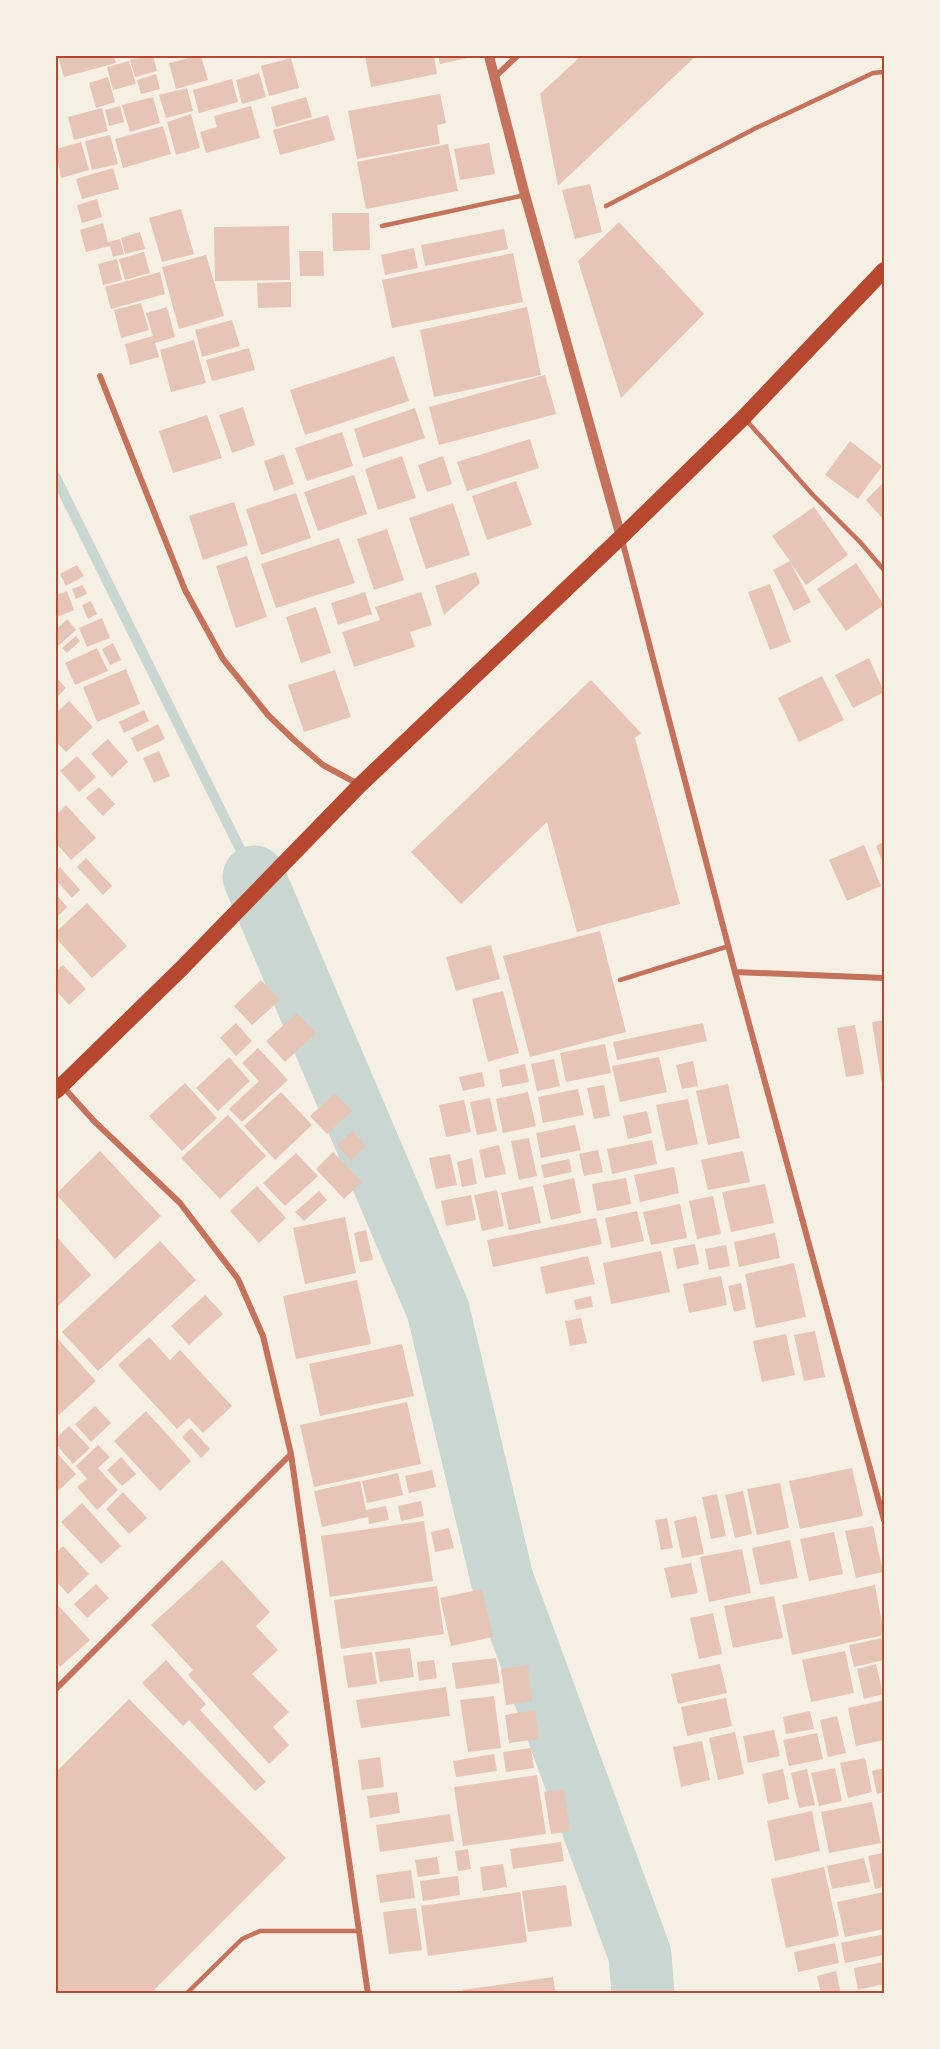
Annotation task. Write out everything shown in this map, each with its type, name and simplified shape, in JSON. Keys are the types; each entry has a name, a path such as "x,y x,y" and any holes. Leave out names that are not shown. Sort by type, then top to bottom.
{"highway":[{"path":"58,1085 182,968 360,785 744,417 885,270"}],"street":[{"path":"489,56 525,195 621,537 735,972 885,1520"},
{"path":"494,78 517,56"},
{"path":"100,376 185,590 223,659 268,715 294,740 322,765 360,785"},
{"path":"735,972 885,978"},
{"path":"58,1085 180,1203 238,1279 263,1336 291,1454 368,1994"},
{"path":"56,1689 291,1454"}],"lane":[{"path":"606,206 756,128 873,73 885,72"},
{"path":"382,226 525,195"},
{"path":"744,417 813,495 885,570"},
{"path":"620,980 729,946"},
{"path":"186,1994 242,1939 260,1931 359,1931"}],"building":[{"path":"58,56 114,56 116,63 64,77"},
{"path":"153,56 157,71 135,77 130,60"},
{"path":"201,56 208,80 176,89 169,63"},
{"path":"365,56 434,56 437,74 371,87"},
{"path":"438,56 467,56 468,58 440,64"},
{"path":"581,56 696,56 558,186 540,94"},
{"path":"291,58 299,88 269,96 261,66"},
{"path":"129,61 136,84 113,90 107,67"},
{"path":"259,73 266,97 242,104 236,80"},
{"path":"156,74 160,89 141,94 137,80"},
{"path":"108,77 115,102 96,108 89,83"},
{"path":"232,79 238,102 199,113 193,90"},
{"path":"187,88 193,111 166,118 159,95"},
{"path":"440,94 446,123 437,125 440,144 357,159 348,111"},
{"path":"153,97 160,123 130,132 122,105"},
{"path":"306,97 312,117 276,127 271,107"},
{"path":"120,106 124,122 109,126 105,110"},
{"path":"251,106 260,138 206,153 200,132 217,127 214,116"},
{"path":"102,108 108,131 74,140 68,117"},
{"path":"191,114 200,148 176,155 167,122"},
{"path":"328,115 335,140 280,155 273,130"},
{"path":"163,126 171,154 123,168 115,139"},
{"path":"110,135 118,164 92,170 85,141"},
{"path":"81,142 89,170 61,178 56,149"},
{"path":"489,143 495,174 460,180 454,149"},
{"path":"448,144 458,191 366,209 357,162"},
{"path":"113,168 119,189 82,199 76,179"},
{"path":"590,184 602,232 575,239 562,190"},
{"path":"97,199 102,217 82,223 77,205"},
{"path":"181,209 194,254 162,262 149,218"},
{"path":"332,213 369,213 370,250 333,251"},
{"path":"619,222 704,314 621,398 578,261"},
{"path":"103,223 108,242 120,239 124,254 113,257 110,246 86,252 80,230"},
{"path":"289,226 290,280 215,281 214,227"},
{"path":"504,229 508,249 425,266 421,245"},
{"path":"140,232 145,249 125,254 121,238"},
{"path":"414,248 418,268 385,275 381,255"},
{"path":"299,251 323,251 324,276 300,276"},
{"path":"144,252 150,273 125,280 119,259"},
{"path":"513,253 523,302 392,328 382,280"},
{"path":"206,255 224,316 179,329 162,267"},
{"path":"117,259 122,280 103,285 98,264"},
{"path":"160,272 165,294 111,309 105,287"},
{"path":"291,282 291,307 258,308 257,283"},
{"path":"141,303 149,330 121,338 114,310"},
{"path":"167,307 175,337 155,343 159,357 130,365 125,344 153,336 146,313"},
{"path":"527,307 541,375 434,397 420,330"},
{"path":"232,320 240,346 202,357 195,330"},
{"path":"194,340 206,383 171,392 160,350"},
{"path":"249,348 255,370 212,381 206,360"},
{"path":"394,356 409,401 305,435 290,390"},
{"path":"545,375 556,414 439,445 429,407"},
{"path":"243,407 255,445 232,453 219,415"},
{"path":"415,408 425,438 363,458 354,429"},
{"path":"207,415 222,458 173,473 159,431"},
{"path":"342,432 353,466 307,481 295,448"},
{"path":"530,439 539,468 467,491 457,462"},
{"path":"850,441 882,466 858,499 825,475"},
{"path":"284,454 294,484 274,491 264,461"},
{"path":"402,456 416,498 378,510 365,469"},
{"path":"443,456 452,484 427,492 418,465"},
{"path":"354,475 367,514 318,531 304,492"},
{"path":"516,481 532,525 487,540 472,496"},
{"path":"884,482 884,520 866,500"},
{"path":"296,493 311,538 261,555 246,509"},
{"path":"234,502 248,545 203,560 189,516"},
{"path":"453,503 470,555 426,569 409,518"},
{"path":"814,507 848,555 806,585 790,562 811,602 794,611 773,570 790,561 772,536"},
{"path":"387,529 404,580 374,590 357,539"},
{"path":"339,538 355,583 276,608 261,564"},
{"path":"247,556 267,617 236,628 216,566"},
{"path":"856,563 884,605 846,631 817,589"},
{"path":"77,565 84,576 66,586 60,574"},
{"path":"476,572 480,583 444,615 435,586"},
{"path":"770,584 791,642 770,650 748,592"},
{"path":"83,585 87,594 76,599 72,589"},
{"path":"67,591 74,610 57,617 56,595"},
{"path":"365,592 372,614 338,625 331,603"},
{"path":"421,592 432,625 410,632 415,647 354,667 342,632 380,620 375,607"},
{"path":"91,601 97,614 88,619 82,605"},
{"path":"316,607 331,653 301,663 286,617"},
{"path":"102,618 110,638 87,647 79,628"},
{"path":"67,619 76,630 57,647 56,630"},
{"path":"76,636 80,641 67,653 62,648"},
{"path":"113,643 121,660 110,665 102,649"},
{"path":"97,648 108,671 75,685 65,663"},
{"path":"869,658 884,692 853,708 835,675"},
{"path":"126,669 140,704 97,722 83,687"},
{"path":"335,670 351,717 304,732 288,685"},
{"path":"822,676 844,720 799,742 778,698"},
{"path":"56,677 66,688 56,698"},
{"path":"591,680 641,733 635,738 680,904 577,932 547,822 461,904 411,852"},
{"path":"69,701 93,727 66,752 56,741 56,713"},
{"path":"144,710 149,721 124,733 119,722"},
{"path":"158,724 165,739 137,752 131,738"},
{"path":"108,739 128,762 112,777 91,754"},
{"path":"159,751 170,776 154,783 143,758"},
{"path":"77,756 96,777 79,792 60,771"},
{"path":"99,787 115,804 103,816 86,798"},
{"path":"66,805 96,838 71,860 56,843 56,815"},
{"path":"884,842 884,866 876,846"},
{"path":"864,845 881,886 847,901 829,860"},
{"path":"86,858 112,886 103,895 77,867"},
{"path":"60,867 80,890 72,898 56,880 56,871"},
{"path":"56,894 67,907 56,918"},
{"path":"87,903 127,946 92,978 56,938 56,932"},
{"path":"600,931 626,1032 530,1057 503,956"},
{"path":"491,945 500,979 456,991 446,957"},
{"path":"63,965 86,989 69,1005 56,990 56,971"},
{"path":"261,980 280,1000 252,1025 234,1006"},
{"path":"503,991 519,1053 488,1062 472,999"},
{"path":"297,1013 316,1033 285,1062 266,1041"},
{"path":"884,1020 884,1091 883,1091 872,1022"},
{"path":"236,1023 252,1041 236,1056 220,1038"},
{"path":"703,1023 707,1041 617,1060 613,1042"},
{"path":"855,1025 864,1074 846,1077 837,1028"},
{"path":"605,1044 611,1073 566,1082 560,1053"},
{"path":"258,1048 288,1080 242,1122 229,1109 259,1081 242,1063"},
{"path":"229,1057 250,1081 218,1111 196,1088"},
{"path":"659,1057 667,1092 620,1102 612,1066"},
{"path":"554,1059 560,1086 537,1091 531,1064"},
{"path":"693,1061 698,1086 682,1089 676,1065"},
{"path":"525,1064 529,1082 502,1087 499,1070"},
{"path":"482,1072 485,1086 463,1091 459,1077"},
{"path":"185,1083 217,1118 182,1151 149,1116"},
{"path":"728,1084 740,1138 708,1145 696,1091"},
{"path":"604,1085 610,1116 594,1119 587,1088"},
{"path":"578,1089 584,1115 543,1123 538,1097"},
{"path":"281,1092 312,1125 275,1160 244,1126"},
{"path":"528,1092 536,1126 503,1133 496,1099"},
{"path":"335,1093 352,1111 327,1134 310,1116"},
{"path":"490,1098 497,1131 477,1135 470,1102"},
{"path":"688,1099 698,1144 666,1151 656,1105"},
{"path":"464,1100 471,1132 446,1137 439,1105"},
{"path":"647,1111 652,1133 628,1139 623,1116"},
{"path":"228,1115 266,1156 220,1199 181,1158"},
{"path":"575,1125 581,1150 541,1158 536,1133"},
{"path":"352,1131 366,1146 351,1160 337,1145"},
{"path":"529,1138 537,1176 519,1180 511,1141"},
{"path":"652,1140 657,1164 612,1174 607,1149"},
{"path":"499,1145 506,1174 485,1178 479,1150"},
{"path":"598,1150 603,1172 584,1176 579,1154"},
{"path":"100,1151 161,1216 115,1259 56,1194"},
{"path":"743,1151 750,1182 708,1190 701,1160"},
{"path":"333,1152 362,1182 344,1199 316,1169"},
{"path":"296,1153 318,1176 285,1206 263,1183"},
{"path":"450,1154 457,1185 436,1189 429,1158"},
{"path":"472,1158 477,1184 462,1187 457,1162"},
{"path":"569,1159 572,1172 544,1178 541,1165"},
{"path":"674,1167 679,1193 640,1202 634,1175"},
{"path":"574,1178 581,1213 551,1220 543,1185"},
{"path":"626,1178 631,1204 597,1211 592,1184"},
{"path":"765,1184 774,1223 731,1232 722,1192"},
{"path":"257,1186 286,1218 259,1243 230,1211"},
{"path":"533,1186 541,1223 509,1230 501,1193"},
{"path":"497,1190 504,1226 482,1231 474,1195"},
{"path":"319,1191 327,1200 304,1221 295,1212"},
{"path":"471,1195 476,1220 446,1226 441,1201"},
{"path":"713,1196 721,1234 697,1239 689,1201"},
{"path":"680,1204 687,1238 651,1245 643,1212"},
{"path":"637,1211 644,1241 611,1248 605,1218"},
{"path":"345,1217 356,1273 305,1284 293,1228"},
{"path":"596,1218 602,1244 493,1267 487,1240"},
{"path":"366,1230 373,1260 360,1262 354,1233"},
{"path":"775,1233 780,1258 739,1267 734,1242"},
{"path":"56,1236 91,1275 56,1308"},
{"path":"160,1241 196,1280 98,1371 62,1332"},
{"path":"695,1244 699,1264 677,1269 673,1248"},
{"path":"726,1245 730,1266 709,1270 705,1249"},
{"path":"661,1251 670,1292 611,1304 603,1263"},
{"path":"588,1256 595,1284 546,1294 540,1267"},
{"path":"794,1263 806,1317 756,1328 745,1274"},
{"path":"721,1276 727,1305 689,1313 683,1284"},
{"path":"357,1280 371,1344 296,1359 283,1296"},
{"path":"741,1283 746,1309 734,1312 728,1286"},
{"path":"205,1295 223,1314 189,1345 171,1326"},
{"path":"591,1296 593,1307 576,1310 574,1300"},
{"path":"581,1318 587,1343 570,1346 565,1321"},
{"path":"815,1331 825,1377 804,1381 794,1335"},
{"path":"786,1334 795,1375 762,1382 753,1341"},
{"path":"56,1337 96,1381 59,1415 56,1411"},
{"path":"149,1337 170,1360 180,1350 232,1406 203,1433 189,1418 177,1429 118,1365"},
{"path":"402,1344 414,1396 320,1416 309,1364"},
{"path":"407,1402 421,1464 314,1487 300,1425"},
{"path":"95,1406 111,1423 91,1442 75,1424"},
{"path":"146,1411 191,1461 160,1491 114,1441"},
{"path":"69,1426 90,1448 73,1464 56,1444 56,1438"},
{"path":"191,1428 210,1449 201,1458 182,1437"},
{"path":"98,1445 110,1457 98,1468 118,1490 97,1510 77,1487 87,1479 76,1466"},
{"path":"56,1452 76,1474 56,1493"},
{"path":"121,1457 136,1474 122,1486 107,1470"},
{"path":"852,1468 863,1516 800,1529 789,1481"},
{"path":"432,1470 436,1487 409,1493 405,1476"},
{"path":"398,1473 403,1495 367,1503 362,1481"},
{"path":"360,1481 366,1510 386,1506 389,1520 369,1524 368,1517 322,1527 314,1491"},
{"path":"780,1483 789,1528 757,1535 747,1489"},
{"path":"743,1491 752,1534 735,1538 725,1495"},
{"path":"123,1492 147,1518 129,1534 106,1509"},
{"path":"717,1494 726,1536 711,1539 702,1497"},
{"path":"421,1501 424,1516 401,1521 398,1506"},
{"path":"82,1503 121,1546 101,1564 61,1522"},
{"path":"696,1516 704,1554 682,1558 674,1521"},
{"path":"667,1518 673,1548 661,1550 655,1520"},
{"path":"424,1521 433,1581 330,1597 321,1536"},
{"path":"873,1526 883,1572 856,1578 845,1531"},
{"path":"449,1528 454,1548 435,1552 431,1532"},
{"path":"834,1532 843,1574 809,1581 800,1539"},
{"path":"790,1540 798,1578 760,1585 752,1548"},
{"path":"63,1546 89,1574 68,1594 56,1581 56,1553"},
{"path":"742,1549 751,1593 709,1602 700,1557"},
{"path":"222,1560 270,1612 256,1626 278,1650 252,1674 289,1712 273,1727 289,1745 269,1764 188,1675 193,1670 151,1625"},
{"path":"691,1563 698,1593 671,1598 664,1568"},
{"path":"96,1584 109,1598 87,1618 74,1604"},
{"path":"875,1585 884,1635 792,1655 782,1605"},
{"path":"437,1586 444,1634 341,1649 334,1600"},
{"path":"482,1589 493,1637 451,1646 440,1598"},
{"path":"774,1596 783,1638 733,1648 724,1606"},
{"path":"56,1603 90,1640 60,1667 56,1662"},
{"path":"713,1613 722,1654 699,1659 690,1618"},
{"path":"883,1638 884,1660 854,1667 849,1645"},
{"path":"410,1648 414,1677 380,1682 375,1652"},
{"path":"845,1651 854,1693 811,1702 802,1660"},
{"path":"372,1652 377,1684 348,1688 343,1656"},
{"path":"496,1658 500,1683 456,1689 452,1663"},
{"path":"166,1660 206,1704 200,1710 266,1782 255,1791 189,1720 183,1726 142,1683"},
{"path":"434,1660 437,1678 419,1681 417,1662"},
{"path":"720,1664 727,1693 678,1704 671,1674"},
{"path":"876,1664 883,1694 864,1699 857,1669"},
{"path":"528,1665 532,1701 506,1705 501,1669"},
{"path":"446,1687 450,1716 361,1728 356,1700"},
{"path":"494,1696 501,1748 468,1752 460,1700"},
{"path":"726,1698 732,1726 687,1736 681,1707"},
{"path":"129,1699 286,1858 150,1994 56,1994 56,1772"},
{"path":"884,1700 884,1740 856,1746 848,1708"},
{"path":"535,1710 539,1739 509,1743 505,1715"},
{"path":"810,1711 814,1729 786,1734 783,1717"},
{"path":"837,1716 846,1753 828,1757 820,1720"},
{"path":"774,1730 780,1756 748,1763 743,1736"},
{"path":"735,1732 744,1774 718,1780 709,1738"},
{"path":"817,1733 823,1759 789,1766 783,1740"},
{"path":"702,1741 710,1780 681,1787 673,1747"},
{"path":"531,1748 534,1768 506,1772 503,1752"},
{"path":"494,1754 497,1771 456,1777 453,1761"},
{"path":"380,1757 384,1787 362,1790 358,1760"},
{"path":"865,1758 872,1792 848,1798 840,1763"},
{"path":"835,1768 842,1801 819,1806 811,1773"},
{"path":"884,1768 884,1792 877,1794 872,1771"},
{"path":"783,1769 789,1799 768,1804 762,1774"},
{"path":"807,1769 815,1805 799,1808 791,1773"},
{"path":"537,1775 546,1834 463,1846 454,1787"},
{"path":"564,1789 570,1831 551,1834 544,1792"},
{"path":"397,1792 400,1813 370,1818 367,1796"},
{"path":"872,1802 881,1843 829,1853 821,1812"},
{"path":"812,1811 820,1851 775,1861 767,1821"},
{"path":"450,1814 454,1841 380,1852 376,1825"},
{"path":"561,1842 564,1861 513,1869 510,1849"},
{"path":"468,1849 471,1869 458,1871 455,1851"},
{"path":"883,1853 884,1887 875,1889 868,1856"},
{"path":"437,1857 440,1874 418,1877 415,1860"},
{"path":"864,1858 870,1882 832,1889 827,1866"},
{"path":"503,1864 507,1887 483,1891 480,1867"},
{"path":"824,1867 839,1936 786,1948 771,1879"},
{"path":"411,1870 415,1898 380,1903 376,1875"},
{"path":"458,1876 460,1895 423,1901 420,1881"},
{"path":"566,1885 572,1926 528,1932 522,1891"},
{"path":"520,1892 527,1942 428,1956 421,1906"},
{"path":"884,1892 884,1929 845,1937 837,1902"},
{"path":"416,1908 422,1950 389,1954 383,1912"},
{"path":"884,1934 884,1955 845,1963 841,1943"},
{"path":"835,1943 839,1963 798,1972 794,1952"},
{"path":"884,1962 884,1984 858,1990 854,1968"},
{"path":"836,1971 841,1994 821,1994 817,1976"},
{"path":"553,1977 556,1994 463,1994 462,1990"}],"waterway":[{"path":"56,478 254,877"},
{"path":"254,877 438,1310 502,1579 640,1955 643,1994"}]}
